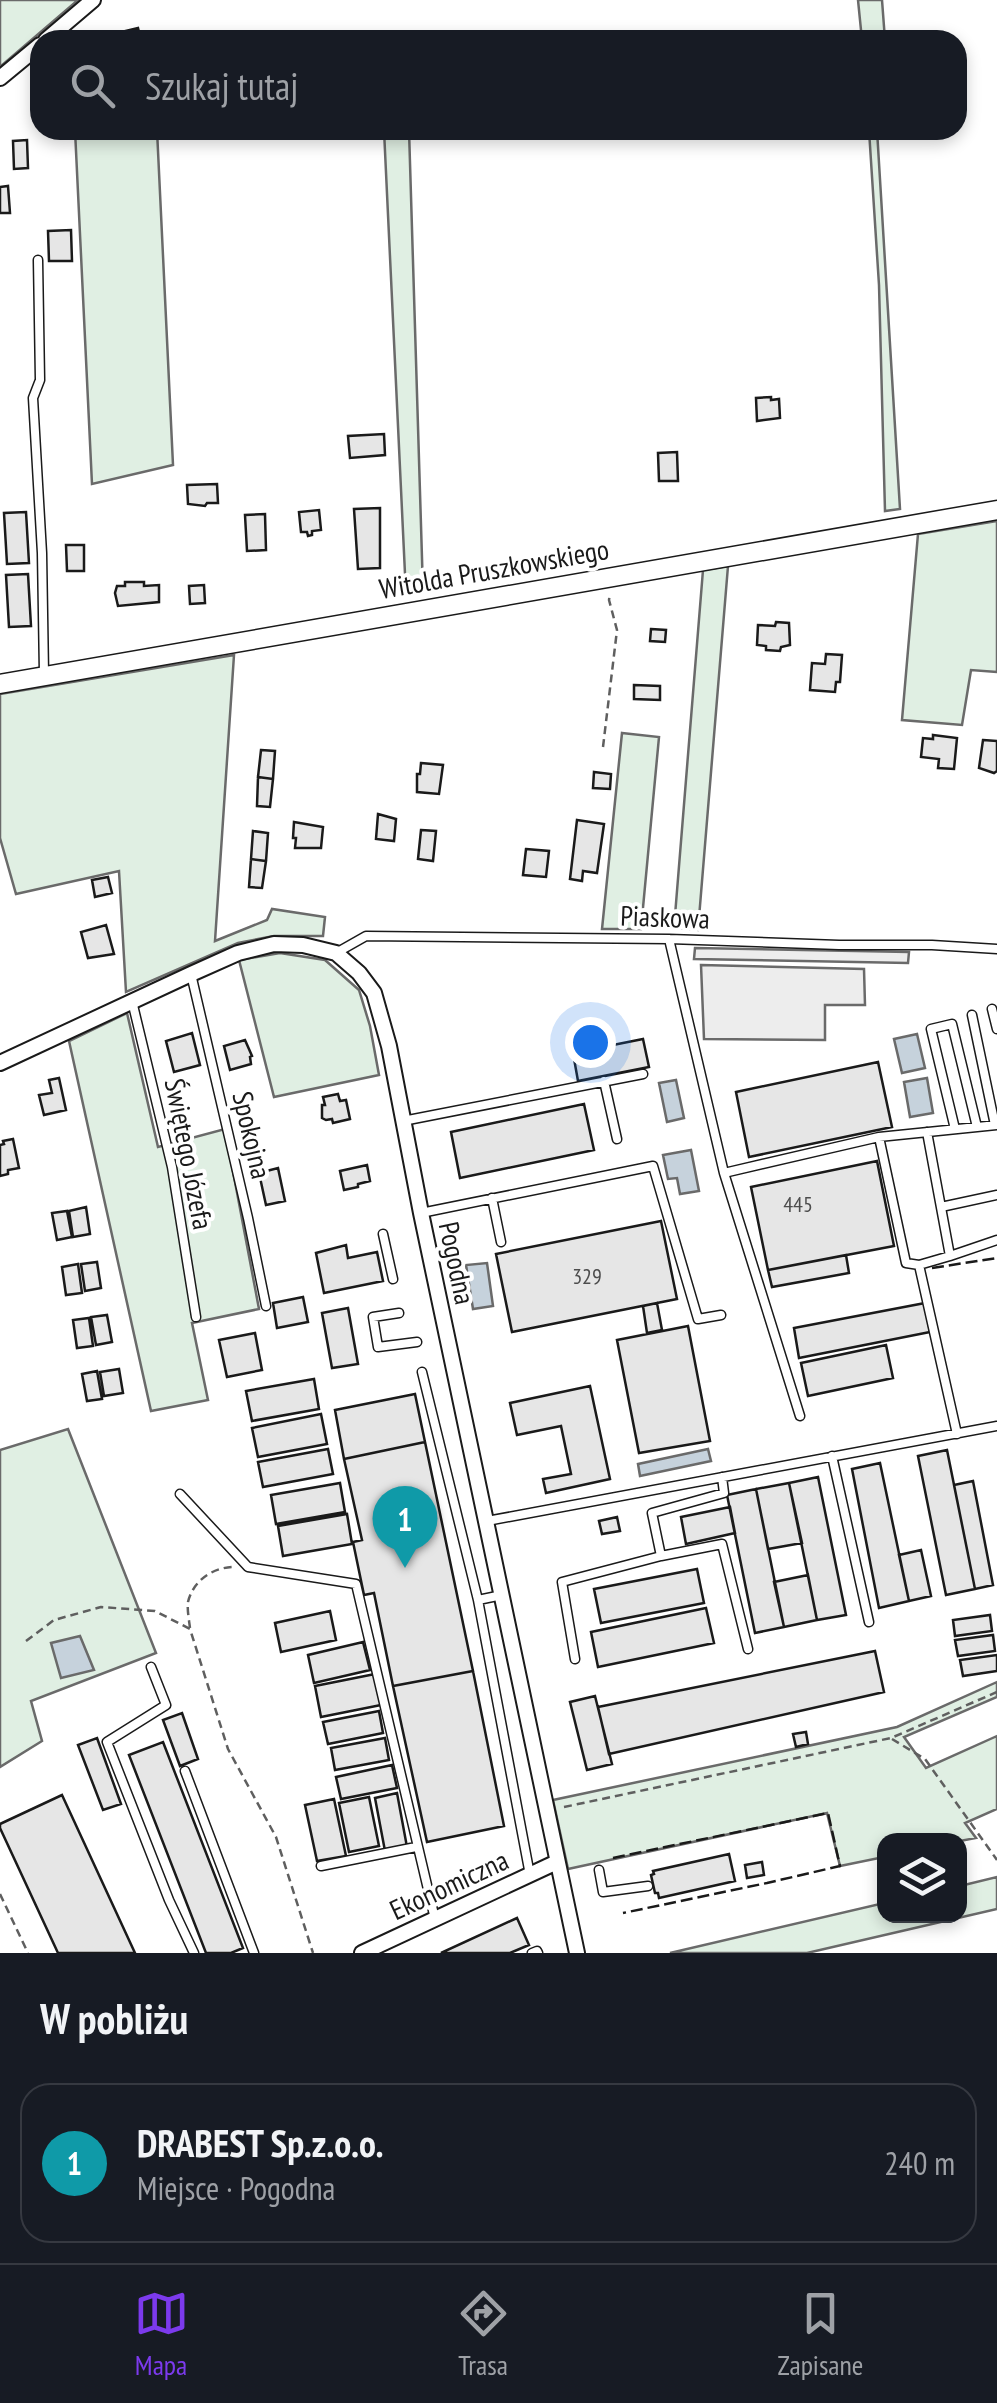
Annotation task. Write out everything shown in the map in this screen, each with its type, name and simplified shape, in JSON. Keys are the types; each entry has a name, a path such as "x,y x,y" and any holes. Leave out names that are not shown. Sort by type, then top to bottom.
{"street":[{"path":"58,30 94,0"},
{"path":"0,78 30,53"},
{"name":"Witolda Pruszkowskiego","path":"0,684 997,510"},
{"path":"0,1063 238,954 274,944 302,945 336,953"},
{"name":"Pogodna","path":"336,953 374,993 388,1046 577,1953"},
{"name":"Ekonomiczna","path":"362,1953 557,1862"}],"lane":[{"path":"38,260 40,380 33,398 44,676"},
{"name":"Piaskowa","path":"336,953 366,936 669,939 997,949"},
{"path":"669,939 724,1173 800,1416"},
{"name":"Spokojna","path":"191,974 266,1306"},
{"name":"Świętego Józefa","path":"132,1001 172,1167 196,1316"},
{"path":"992,1009 997,1029"},
{"path":"724,1173 879,1137 996,1125 972,1015"},
{"path":"955,1130 931,1029 952,1024 976,1127"},
{"path":"403,1121 642,1074"},
{"path":"604,1082 617,1140"},
{"path":"928,1132 950,1256"},
{"path":"879,1137 906,1263 919,1266 997,1240"},
{"path":"421,1213 653,1166 698,1319 721,1315"},
{"path":"941,1208 997,1195"},
{"path":"492,1198 501,1242"},
{"path":"384,1234 394,1279"},
{"path":"919,1266 957,1434"},
{"path":"399,1312 373,1317 378,1347 416,1342"},
{"path":"422,1372 478,1600 530,1874"},
{"path":"487,1521 997,1426"},
{"path":"832,1456 869,1622"},
{"path":"661,1556 652,1512 724,1493 722,1477"},
{"path":"180,1494 248,1567 356,1584 434,1919"},
{"path":"575,1659 562,1582 722,1544 748,1649"},
{"path":"478,1600 502,1595"},
{"path":"150,1667 166,1705 107,1742 194,1953"},
{"path":"184,1772 254,1953"},
{"path":"321,1866 416,1847"},
{"path":"599,1870 603,1892 648,1886"}],"path":[{"path":"603,748 617,630 609,600 611,576"},
{"path":"248,1567 218,1568 198,1581 188,1603 190,1629 228,1749 276,1837 314,1953"},
{"path":"26,1641 54,1620 101,1607 155,1611 190,1629"},
{"path":"548,1811 891,1738 997,1692"},
{"path":"891,1738 925,1759 997,1860"},
{"path":"0,1894 28,1953"}],"green space":[{"path":"0,0 78,0 43,30 30,30 30,41 0,67"},
{"path":"858,0 882,0 884,30 861,30"},
{"path":"75,140 157,140 173,465 92,484"},
{"path":"384,140 409,140 423,591 406,595"},
{"path":"870,140 878,140 900,509 885,511 879,285"},
{"path":"997,521 997,672 971,670 962,725 902,720 918,534"},
{"path":"728,566 698,930 674,928 703,570"},
{"path":"234,655 215,941 267,920 272,909 325,917 323,936 274,936 238,943 126,992 119,871 16,894 0,838 0,694"},
{"path":"622,733 659,737 641,929 602,929"},
{"path":"280,953 325,960 359,990 379,1075 274,1097 239,960"},
{"path":"127,1013 158,1147 225,1129 259,1309 192,1323 208,1400 151,1411 69,1041"},
{"path":"68,1429 156,1653 31,1701 42,1741 0,1767 0,1450"},
{"path":"997,1682 997,1697 904,1737 926,1768 997,1736 997,1809 965,1823 976,1838 967,1840 967,1833 877,1833 877,1858 840,1866 827,1813 568,1869 553,1800 897,1727"},
{"path":"997,1877 997,1909 967,1916 967,1884"},
{"path":"877,1905 877,1923 937,1923 807,1953 670,1953"}],"shaded area":[{"path":"695,948 909,952 908,963 694,959"},
{"path":"701,965 864,969 865,1005 825,1005 825,1040 704,1039"},
{"path":"917,1034 925,1068 902,1073 894,1039"},
{"path":"927,1078 933,1113 910,1117 904,1082"},
{"path":"676,1080 684,1118 667,1122 659,1083"},
{"path":"691,1150 699,1191 680,1194 677,1178 668,1179 663,1155"},
{"path":"487,1263 493,1306 473,1309 466,1265"},
{"path":"708,1449 711,1461 640,1476 638,1464"},
{"path":"80,1636 94,1670 61,1678 51,1643"}],"building":[{"path":"27,140 28,168 14,169 13,141"},
{"path":"8,186 10,213 0,213 0,187"},
{"path":"71,230 72,261 49,261 48,231"},
{"path":"756,398 779,399 780,418 757,421"},
{"path":"384,434 385,455 350,458 348,436"},
{"path":"677,452 678,481 659,481 658,453"},
{"path":"217,484 218,503 188,504 187,485"},
{"path":"380,508 380,568 358,569 354,509"},
{"path":"319,510 321,530 308,536 301,532 299,512"},
{"path":"26,512 29,563 7,564 4,513"},
{"path":"265,514 266,550 247,551 245,515"},
{"path":"66,545 84,545 84,571 67,571"},
{"path":"28,574 31,626 9,627 6,575"},
{"path":"125,582 159,585 159,602 118,606 117,586 125,586"},
{"path":"204,585 205,603 190,604 189,586"},
{"path":"776,622 789,623 790,645 780,651 757,645 758,625 775,626"},
{"path":"651,629 666,630 665,642 650,641"},
{"path":"826,654 842,655 840,682 836,682 835,692 810,690 812,663 825,664"},
{"path":"634,685 660,686 660,700 634,699"},
{"path":"933,735 957,738 954,769 938,768 939,759 921,757 923,738 933,739"},
{"path":"983,740 997,741 994,773 979,768"},
{"path":"261,750 275,751 273,779 258,777"},
{"path":"421,763 443,765 439,794 417,792"},
{"path":"594,772 611,774 610,789 593,788"},
{"path":"258,777 273,779 270,807 257,806"},
{"path":"378,814 396,819 394,841 376,839"},
{"path":"577,820 604,824 597,873 583,871 582,881 570,879"},
{"path":"294,822 323,827 321,848 295,848"},
{"path":"421,830 436,831 433,861 418,859"},
{"path":"253,831 268,833 266,861 251,859"},
{"path":"526,849 549,851 546,877 523,875"},
{"path":"251,859 266,861 262,888 249,887"},
{"path":"108,877 112,893 95,897 92,880"},
{"path":"106,925 114,954 88,958 81,932"},
{"path":"192,1033 200,1065 174,1072 166,1041"},
{"path":"643,1039 649,1067 578,1081 573,1053"},
{"path":"245,1040 251,1064 230,1070 224,1046"},
{"path":"878,1062 892,1127 749,1157 736,1092"},
{"path":"59,1078 66,1110 44,1115 39,1095 52,1093 49,1080"},
{"path":"338,1094 340,1101 346,1100 350,1119 333,1123 332,1119 322,1118 323,1097"},
{"path":"584,1104 594,1150 460,1178 451,1132"},
{"path":"13,1139 19,1168 0,1176 0,1145"},
{"path":"877,1161 894,1246 768,1270 751,1187"},
{"path":"367,1165 370,1181 344,1190 340,1171"},
{"path":"278,1168 285,1201 266,1205 259,1173"},
{"path":"86,1207 90,1234 73,1237 69,1211"},
{"path":"67,1211 72,1237 57,1240 52,1213"},
{"path":"661,1221 677,1299 512,1332 496,1254"},
{"path":"346,1245 348,1258 377,1252 383,1281 324,1293 316,1253"},
{"path":"846,1255 849,1273 772,1287 768,1270"},
{"path":"97,1262 101,1288 85,1291 81,1264"},
{"path":"78,1264 82,1293 66,1295 62,1267"},
{"path":"303,1297 308,1322 277,1328 273,1303"},
{"path":"657,1303 662,1330 647,1333 643,1306"},
{"path":"925,1303 930,1332 799,1358 794,1328"},
{"path":"348,1308 358,1364 332,1368 322,1313"},
{"path":"107,1315 112,1342 96,1345 91,1317"},
{"path":"89,1318 93,1346 77,1348 73,1320"},
{"path":"688,1326 710,1441 639,1453 617,1340"},
{"path":"255,1333 262,1370 227,1377 219,1340"},
{"path":"886,1345 893,1378 808,1396 801,1363"},
{"path":"119,1369 123,1393 104,1396 100,1372"},
{"path":"97,1371 102,1399 87,1401 82,1374"},
{"path":"314,1379 319,1409 252,1421 246,1391"},
{"path":"590,1386 610,1479 546,1493 543,1479 571,1474 561,1426 517,1435 510,1403"},
{"path":"415,1394 425,1442 344,1459 335,1410"},
{"path":"321,1414 327,1444 258,1457 252,1428"},
{"path":"425,1442 473,1671 393,1686 374,1593 364,1595 353,1542 362,1540 344,1459"},
{"path":"328,1449 333,1474 263,1487 258,1462"},
{"path":"947,1450 975,1589 946,1595 918,1456"},
{"path":"880,1463 909,1601 879,1608 852,1469"},
{"path":"818,1477 846,1615 817,1620 789,1483"},
{"path":"973,1481 993,1585 975,1589 954,1485"},
{"path":"340,1483 345,1512 276,1524 271,1495"},
{"path":"789,1483 802,1543 768,1549 756,1489"},
{"path":"756,1489 784,1627 755,1633 727,1495"},
{"path":"730,1507 735,1533 686,1544 681,1517"},
{"path":"347,1514 352,1544 283,1556 278,1526"},
{"path":"617,1517 620,1531 602,1534 599,1521"},
{"path":"921,1550 931,1596 909,1601 899,1555"},
{"path":"697,1569 704,1603 601,1623 594,1589"},
{"path":"808,1575 817,1620 784,1627 774,1582"},
{"path":"706,1608 714,1643 598,1667 591,1632"},
{"path":"330,1611 336,1640 281,1652 275,1623"},
{"path":"990,1615 992,1631 955,1636 953,1620"},
{"path":"993,1635 995,1651 958,1656 955,1640"},
{"path":"363,1642 370,1670 314,1683 308,1655"},
{"path":"875,1651 884,1692 609,1754 598,1707"},
{"path":"997,1655 997,1671 963,1676 960,1660"},
{"path":"473,1671 504,1826 427,1842 393,1686"},
{"path":"375,1674 381,1705 321,1717 315,1686"},
{"path":"595,1696 612,1764 587,1770 570,1702"},
{"path":"379,1711 383,1733 328,1744 323,1722"},
{"path":"182,1713 198,1759 180,1766 163,1720"},
{"path":"806,1732 808,1744 796,1747 793,1734"},
{"path":"97,1738 121,1804 103,1810 78,1745"},
{"path":"385,1738 389,1760 335,1770 331,1748"},
{"path":"163,1742 243,1948 231,1953 206,1953 129,1755"},
{"path":"392,1765 397,1788 341,1799 336,1777"},
{"path":"397,1793 407,1847 385,1851 375,1798"},
{"path":"62,1795 135,1953 58,1953 0,1828 0,1824"},
{"path":"369,1797 379,1846 349,1852 339,1803"},
{"path":"334,1799 346,1856 317,1861 305,1805"},
{"path":"729,1854 735,1881 659,1898 655,1893 653,1871"},
{"path":"762,1862 764,1875 747,1878 745,1865"},
{"path":"517,1918 529,1945 510,1953 441,1953"}],"fence":[{"path":"932,1268 997,1258"},
{"path":"613,1858 828,1813 840,1866 623,1913"}],"place":[{"name":"DRABEST Sp.z.o.o.","path":"405,1568"}]}
